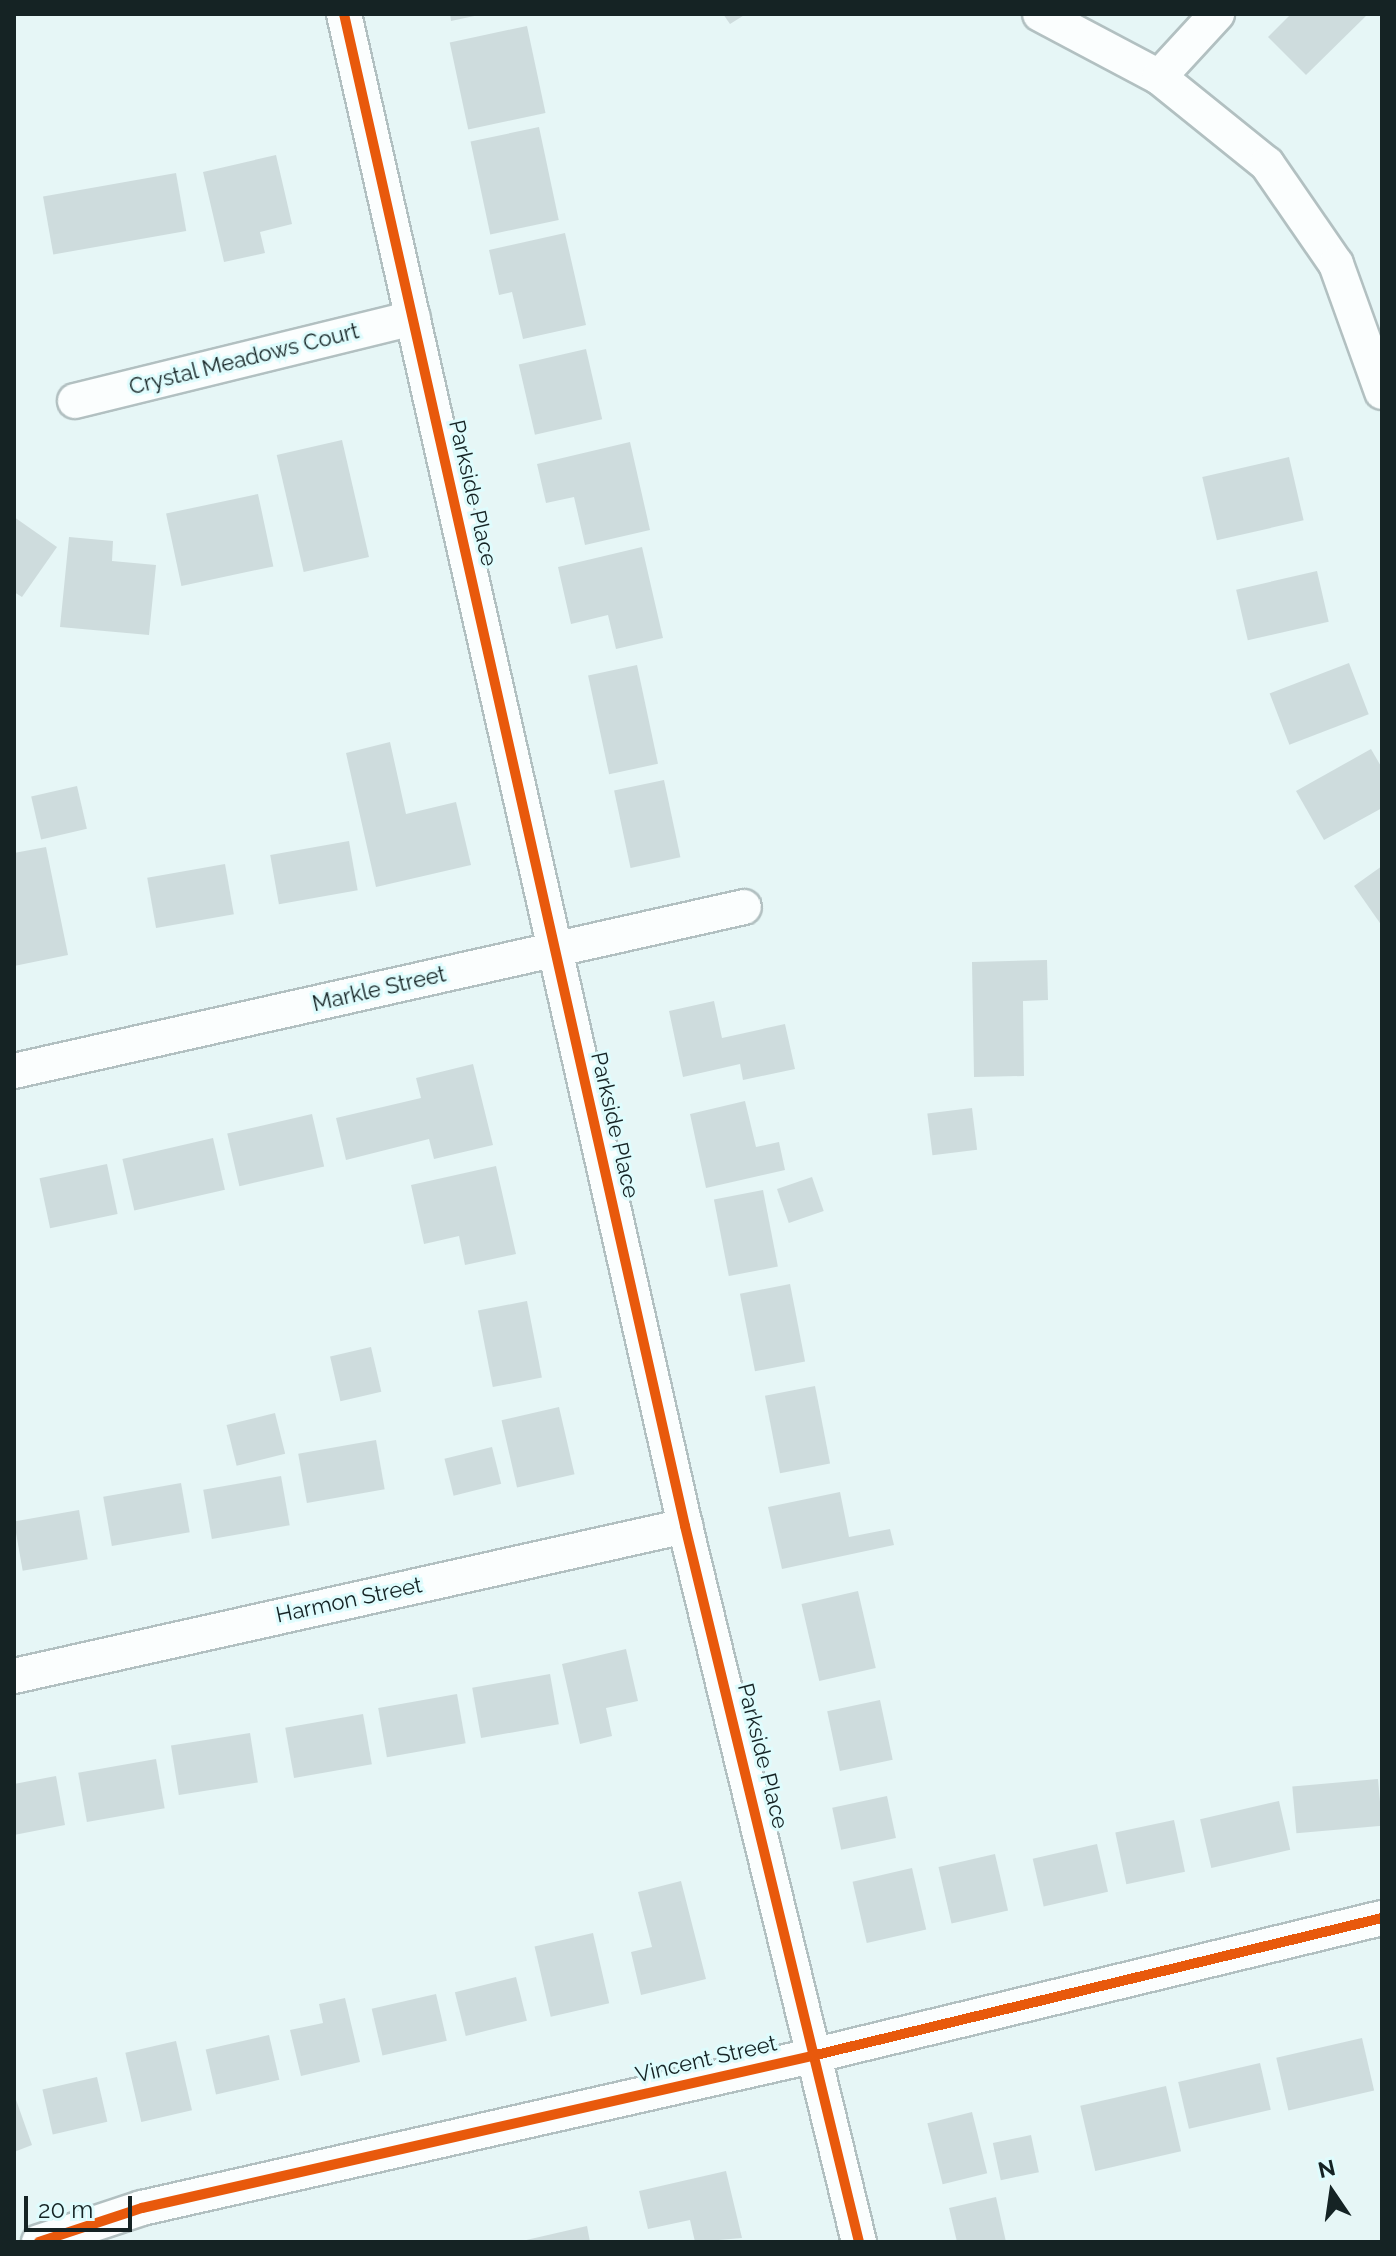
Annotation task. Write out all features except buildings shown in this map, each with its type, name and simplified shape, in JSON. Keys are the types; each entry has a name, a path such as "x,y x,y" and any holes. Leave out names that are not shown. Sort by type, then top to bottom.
{"street":[{"name":"Parkside Place","path":"344,14 685,1526 859,2242"},
{"path":"1040,14 1159,77 1267,164 1306,215 1336,264 1382,392"},
{"path":"1159,77 1217,14"},
{"name":"Crystal Meadows Court","path":"75,401 413,318"},
{"name":"Markle Street","path":"14,1071 744,907"},
{"name":"Harmon Street","path":"14,1676 685,1526"},
{"name":"Vincent Street","path":"39,2242 142,2208 816,2055 1382,1918"}],"cycle path":[{"path":"344,14 685,1526 859,2242"},
{"path":"39,2242 142,2208 816,2055 1382,1918"}]}
